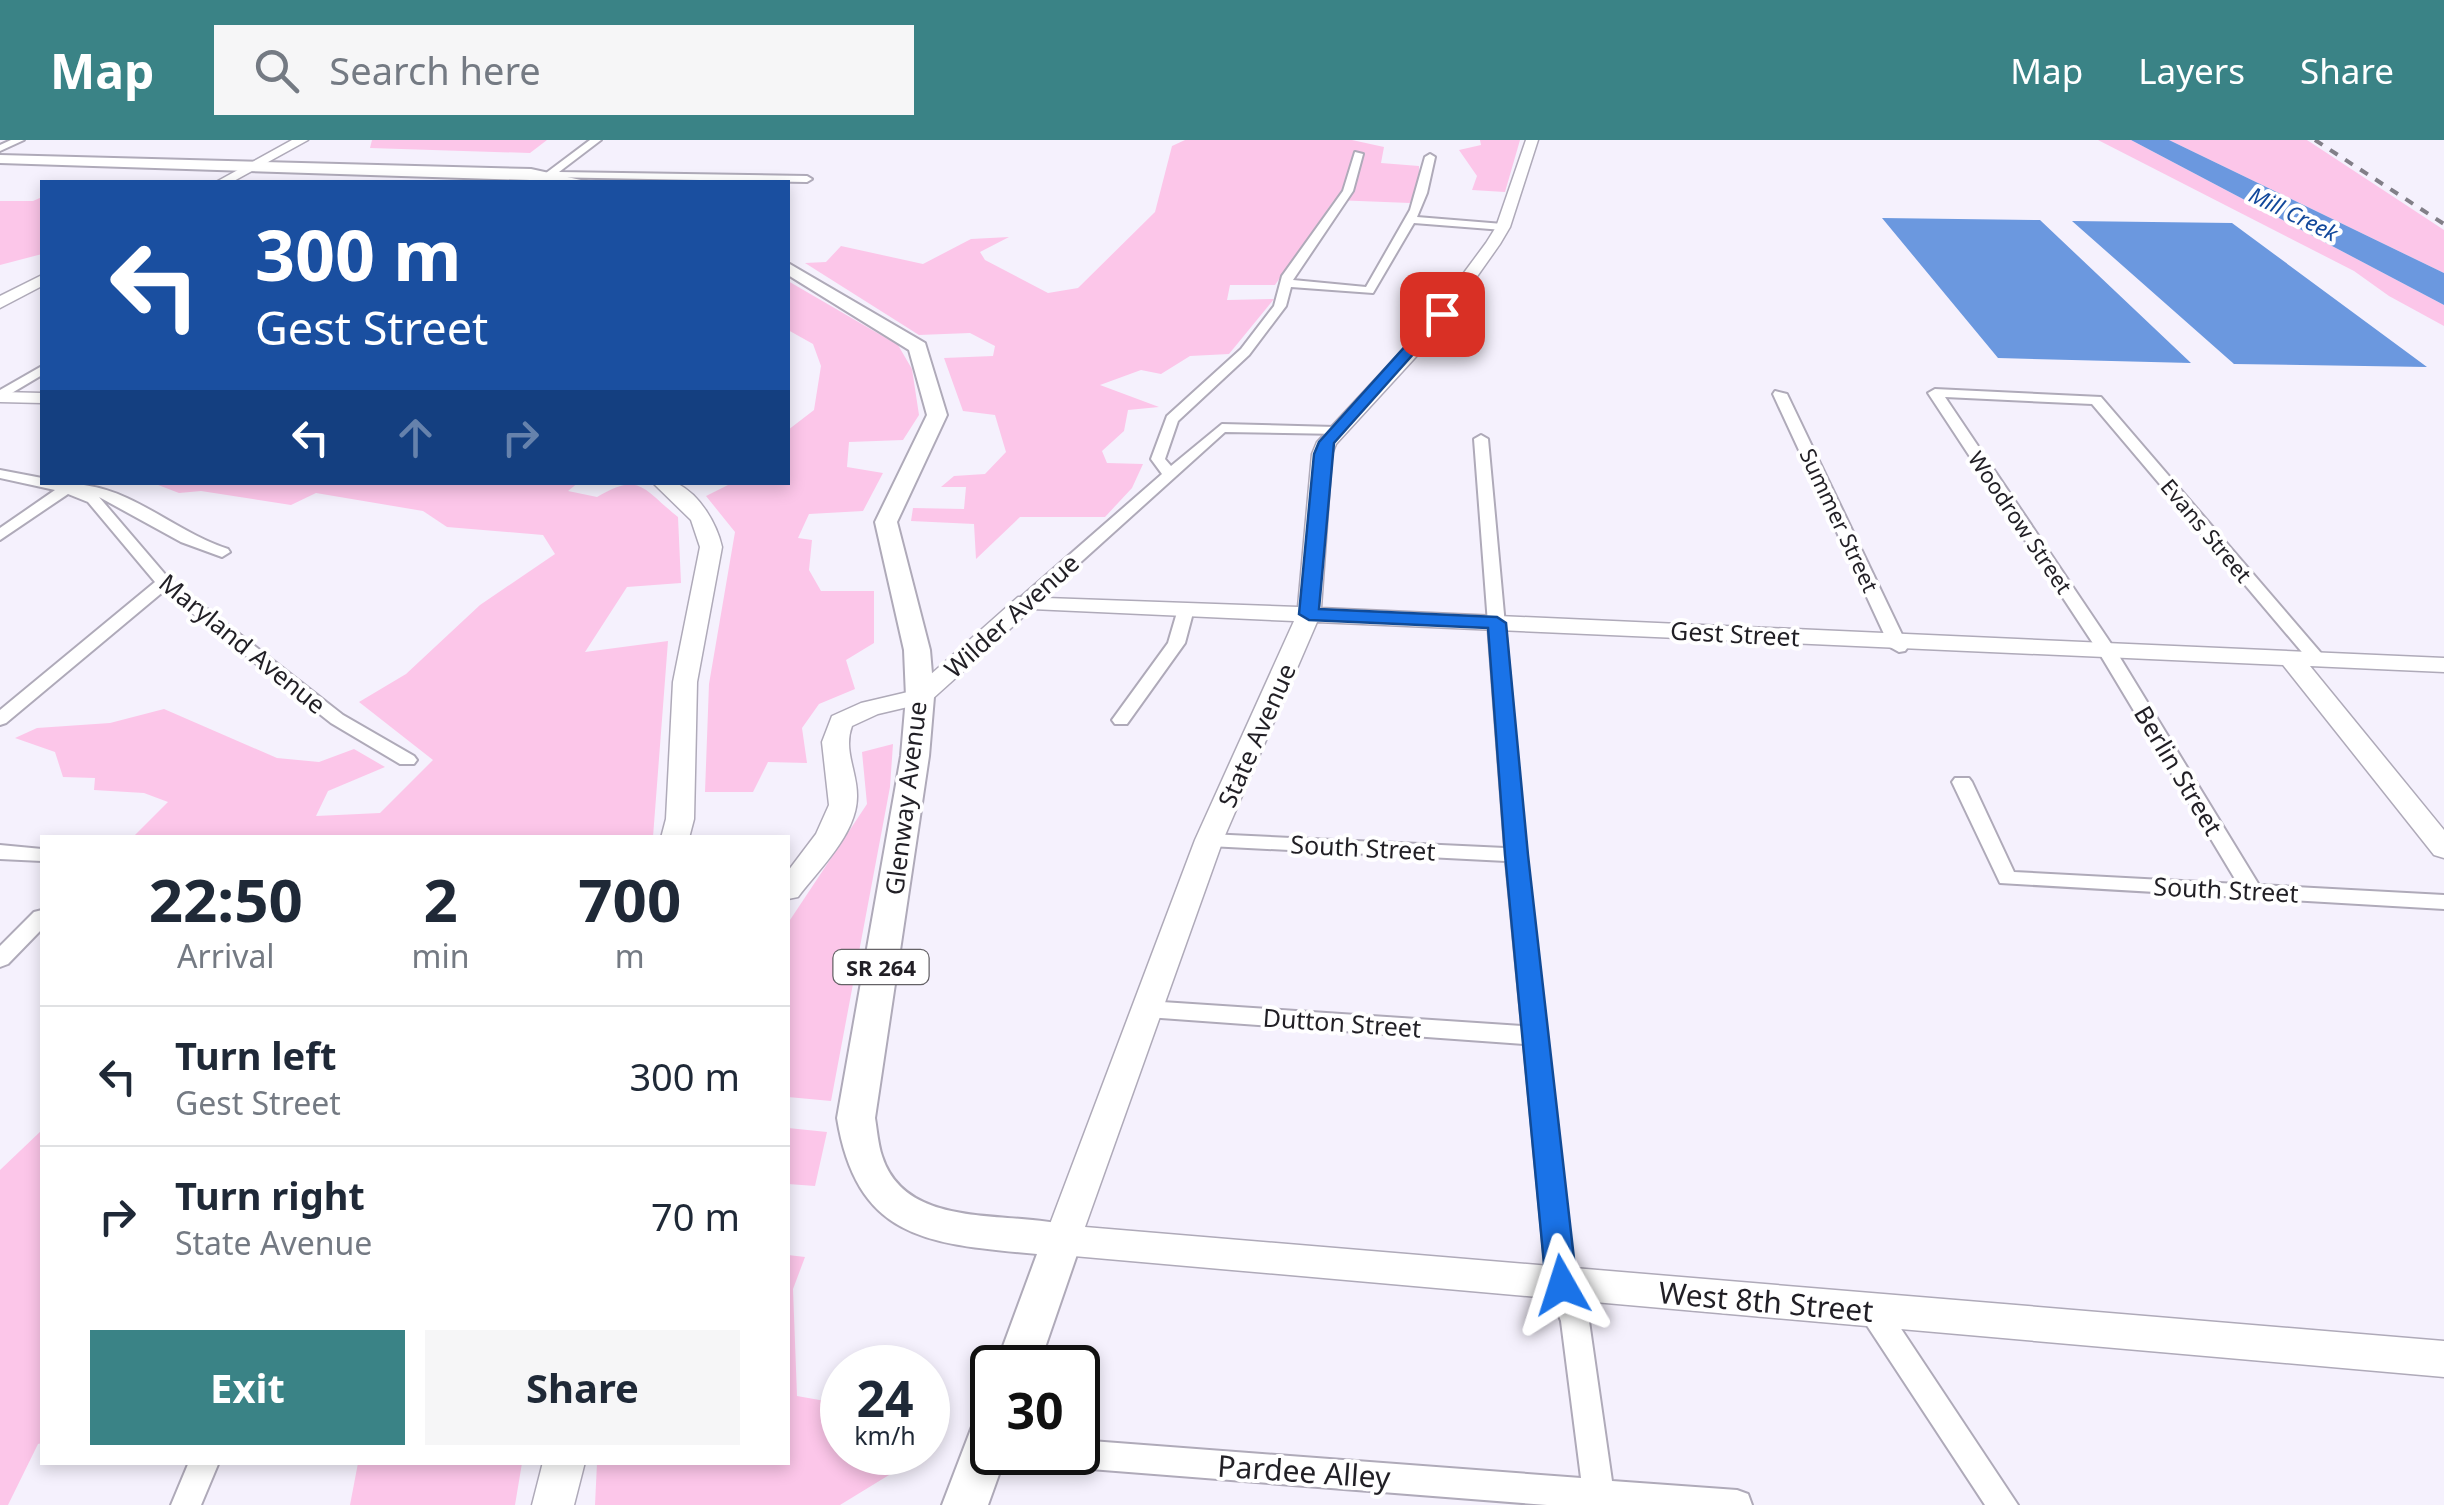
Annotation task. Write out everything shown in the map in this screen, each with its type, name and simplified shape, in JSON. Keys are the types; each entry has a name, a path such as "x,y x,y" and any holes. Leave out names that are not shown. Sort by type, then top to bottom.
{"main road":[{"path":"227,180 302,140"},
{"name":"State Avenue","path":"1024,1345 1209,840 1309,614 1322,454 1334,431 1428,332 1504,228 1532,140"},
{"path":"0,159 549,175 573,180"},
{"name":"Glenway Avenue","path":"790,269 922,352 937,415 886,522 917,650 920,698 915,756 856,1118 858,1149 873,1183 912,1216"},
{"path":"0,303 40,281"},
{"path":"0,396 40,398"},
{"path":"666,485 702,520 710,535 685,682 680,820 676,835"},
{"name":"Wilder Avenue","path":"920,698 1026,602"},
{"name":"Gest Street","path":"1026,602 1897,644 2444,665"},
{"name":"Evans Street","path":"2304,659 2444,849"},
{"path":"790,887 837,820 843,805 833,738 840,721 870,708 920,698"},
{"name":"West 8th Street","path":"912,1216 956,1232 2444,1359"},
{"path":"552,1505 563,1465"},
{"path":"965,1505 977,1475"}],"street":[{"path":"0,148 19,140"},
{"path":"549,175 596,140"},
{"path":"1169,473 1158,459 1172,419 1245,352 1280,306 1288,276 1348,191 1358,154"},
{"path":"1288,283 1370,292 1410,220 1426,182 1430,157"},
{"path":"549,175 806,179"},
{"path":"1410,220 1504,228"},
{"path":"0,396 40,371"},
{"name":"Evans Street","path":"1935,392 2096,400 2304,659"},
{"name":"Woodrow Street","path":"1935,392 2107,651"},
{"name":"Summer Street","path":"1780,394 1897,644"},
{"name":"Wilder Avenue","path":"1026,602 1222,428 1334,431"},
{"path":"1481,439 1516,855 1562,1285 1575,1321 1598,1492"},
{"name":"Maryland Avenue","path":"0,474 40,482"},
{"name":"Maryland Avenue","path":"53,485 68,488 100,506 164,583 337,719 407,760"},
{"path":"0,536 68,488 107,493 191,542 222,552"},
{"path":"0,719 164,583"},
{"path":"1122,720 1176,643 1186,609"},
{"name":"Berlin Street","path":"2107,651 2252,890"},
{"name":"South Street","path":"1962,782 2007,878 2444,902"},
{"name":"South Street","path":"1209,840 1516,855"},
{"path":"0,852 40,854"},
{"path":"0,959 40,919"},
{"name":"Dutton Street","path":"1148,1009 1536,1036"},
{"path":"1890,1311 2003,1505"},
{"name":"Pardee Alley","path":"1100,1456 1736,1505"},
{"path":"186,1505 203,1465"}],"shaded area":[{"path":"372,140 547,140 530,153 370,148"},
{"path":"1185,140 1352,140 1384,147 1381,163 1419,166 1419,183 1410,203 1334,200 1275,285 1230,285 1227,300 1274,299 1229,354 1190,356 1161,374 1141,370 1100,385 1159,407 1128,410 1124,431 1102,451 1107,463 1143,464 1132,488 1105,517 1020,517 976,559 974,524 911,521 913,508 964,509 966,487 941,487 954,476 985,474 1006,452 995,415 963,411 944,358 993,356 995,346 970,333 919,335 805,263 826,262 841,246 923,264 971,239 1009,237 980,252 985,260 1048,293 1078,288 1155,212 1172,146"},
{"path":"1480,140 1520,140 1505,192 1472,190 1477,176 1459,150 1481,145"},
{"path":"2098,140 2131,140 2444,305 2444,326 2389,296 2354,271"},
{"path":"2169,140 2307,140 2444,230 2444,273"},
{"path":"40,198 40,255 0,265 0,201"},
{"path":"790,282 898,345 912,369 919,415 903,440 849,442 847,467 883,473 863,511 809,514 798,538 812,540 809,570 821,591 874,591 874,643 846,660 855,689 819,704 802,728 807,763 768,762 753,792 705,792 709,684 735,532 706,496 728,485 790,485 790,428 814,410 821,366 813,344 790,331"},
{"path":"158,485 575,485 568,491 597,497 611,489 632,485 648,492 678,517 681,583 627,587 585,652 668,641 653,835 135,835 168,802 144,793 94,790 95,778 63,777 55,752 15,738 37,728 110,723 164,709 277,758 319,762 354,749 385,767 328,791 316,816 380,813 433,760 359,702 406,674 480,605 555,554 543,535 447,527 423,511 316,493 291,505 201,491 179,493"},
{"path":"893,744 890,787 831,1101 790,1097 790,920 867,804 862,752"},
{"path":"790,1128 827,1132 815,1186 790,1184"},
{"path":"40,1132 40,1444 8,1505 0,1505 0,1170"},
{"path":"790,1255 805,1257 793,1289 797,1396 820,1400 820,1475 889,1475 840,1505 595,1505 597,1465 790,1465"},
{"path":"357,1465 522,1465 515,1505 350,1505"}],"water":[{"name":"Mill Creek","path":"2131,140 2169,140 2444,273 2444,305"},
{"path":"1882,218 2040,220 2191,363 1998,358"},
{"path":"2072,221 2232,223 2427,367 2234,364"}],"railway":[{"path":"2315,140 2444,224"}],"route":[{"path":"1442,314 1326,442 1309,614 1497,623 1516,855 1562,1285"}]}
